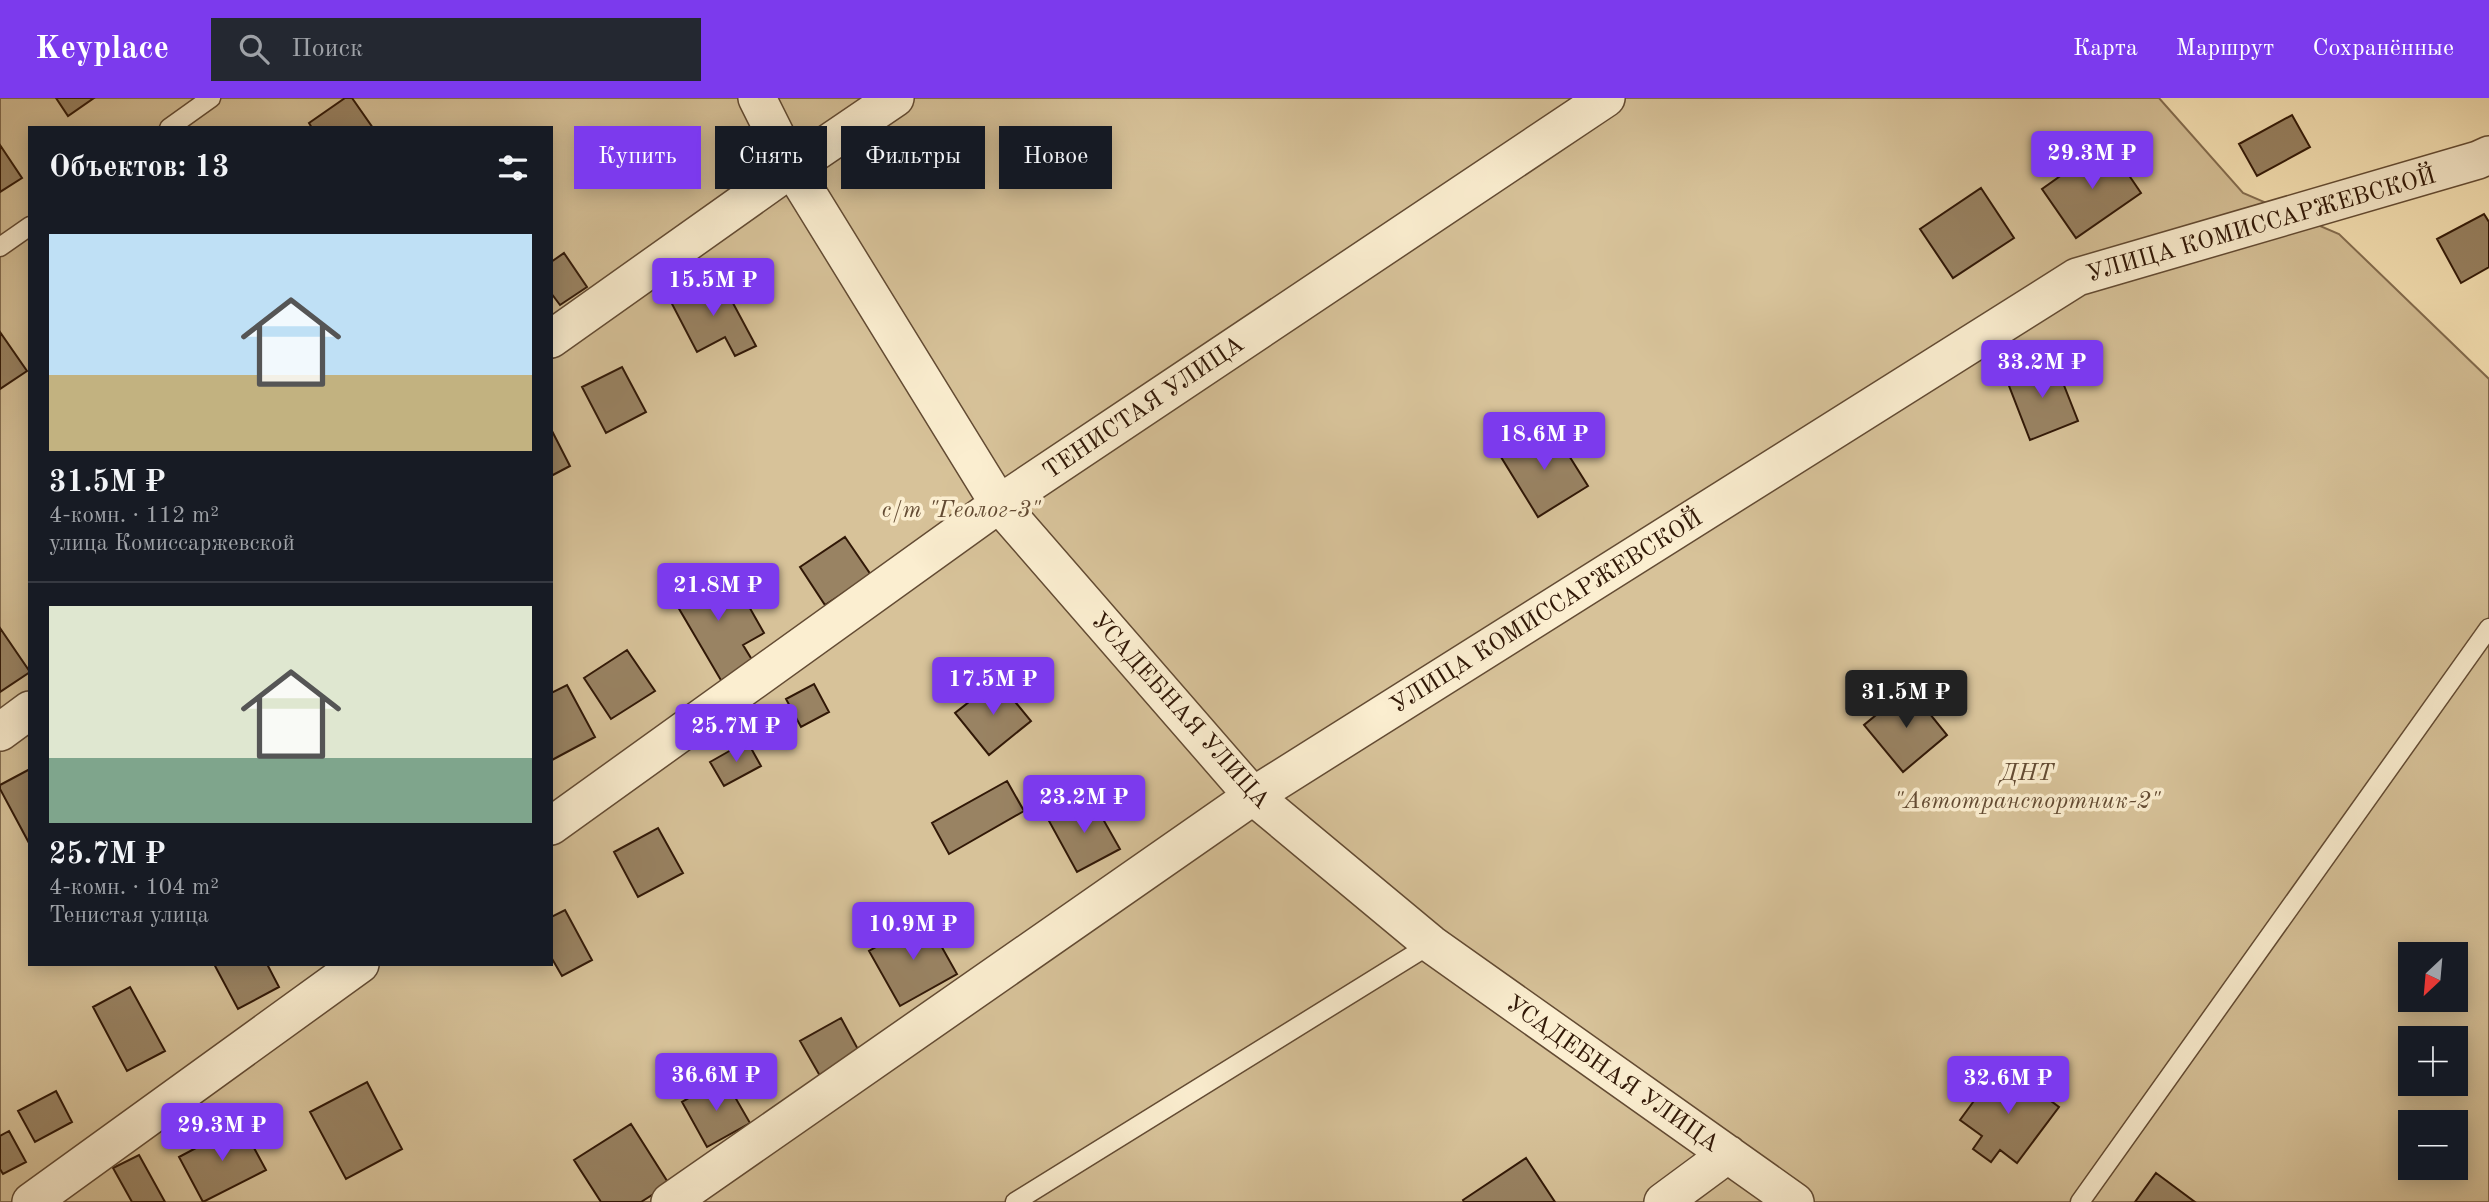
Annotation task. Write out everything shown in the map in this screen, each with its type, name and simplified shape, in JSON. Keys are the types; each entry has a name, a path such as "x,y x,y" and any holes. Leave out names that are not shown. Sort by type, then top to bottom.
{"street":[{"name":"УСАДЕБНАЯ УЛИЦА","path":"757,98 771,126"},
{"path":"827,144 895,98"},
{"name":"ТЕНИСТАЯ УЛИЦА","path":"553,826 999,504 1606,98"},
{"name":"УЛИЦА КОМИССАРЖЕВСКОЙ","path":"670,1202 1253,796 2077,277 2489,155"},
{"path":"553,338 762,189"},
{"name":"УСАДЕБНАЯ УЛИЦА","path":"805,189 999,504 1253,796 1431,944 1795,1202"},
{"path":"0,732 28,711"},
{"path":"31,1202 357,966"},
{"path":"1663,1202 1728,1154"}],"lane":[{"path":"172,126 211,98"},
{"path":"0,247 28,227"},
{"path":"2080,1202 2489,628"},
{"path":"1015,1202 1431,944"}],"green space":[{"path":"0,98 2159,98 2243,193 2339,234 2489,379 2489,1202 0,1202"}],"building":[{"path":"56,98 94,98 68,116"},
{"path":"345,98 352,98 372,126 311,126 309,123"},
{"path":"2292,115 2310,147 2257,176 2239,144"},
{"path":"2107,143 2141,193 2076,238 2042,189"},
{"path":"0,145 22,178 0,192"},
{"path":"1981,188 2014,238 1953,278 1920,229"},
{"path":"2484,214 2489,222 2489,267 2461,283 2437,239"},
{"path":"564,253 587,287 560,305 553,296 553,261"},
{"path":"719,277 756,346 735,356 725,337 697,352 671,302"},
{"path":"0,332 27,371 0,389"},
{"path":"2054,360 2078,421 2030,440 2006,378"},
{"path":"622,367 646,412 606,433 582,387"},
{"path":"1551,427 1588,486 1538,517 1501,457"},
{"path":"553,433 570,466 553,475"},
{"path":"845,537 871,575 825,605 800,567"},
{"path":"701,571 713,592 734,580 764,633 743,645 754,663 722,682 668,590"},
{"path":"0,628 28,669 28,673 0,692"},
{"path":"627,650 655,691 611,719 584,678"},
{"path":"997,680 1031,721 989,755 955,713"},
{"path":"814,684 829,712 801,727 786,699"},
{"path":"567,685 595,737 553,759 553,692"},
{"path":"1909,688 1947,735 1903,772 1864,725"},
{"path":"747,741 761,766 724,786 710,762"},
{"path":"28,770 28,841 0,789 0,785"},
{"path":"1007,781 1024,811 949,854 932,823"},
{"path":"1091,798 1120,849 1077,872 1049,821"},
{"path":"658,828 683,873 638,897 614,852"},
{"path":"565,910 592,960 562,976 553,960 553,916"},
{"path":"926,919 957,974 900,1006 869,951"},
{"path":"215,966 268,966 279,987 238,1009"},
{"path":"130,987 165,1051 127,1071 93,1007"},
{"path":"841,1018 860,1053 820,1076 800,1041"},
{"path":"2001,1064 2059,1107 2017,1163 2000,1150 1991,1162 1973,1149 1982,1136 1960,1120"},
{"path":"724,1078 750,1123 707,1147 682,1102"},
{"path":"367,1082 402,1149 346,1179 310,1112"},
{"path":"56,1091 72,1122 35,1142 18,1111"},
{"path":"241,1124 266,1170 203,1202 179,1157"},
{"path":"631,1124 669,1184 641,1202 601,1202 574,1160"},
{"path":"9,1131 26,1162 3,1174 0,1169 0,1136"},
{"path":"139,1155 165,1202 132,1202 113,1168"},
{"path":"1526,1158 1555,1202 1464,1202 1463,1200"},
{"path":"2156,1173 2195,1202 2135,1202"}],"park label":[{"name":"с/т \"Геолог-3\"","path":"961,509"},
{"name":"ДНТ \"Автотранспортник-2\"","path":"2027,786"}]}
